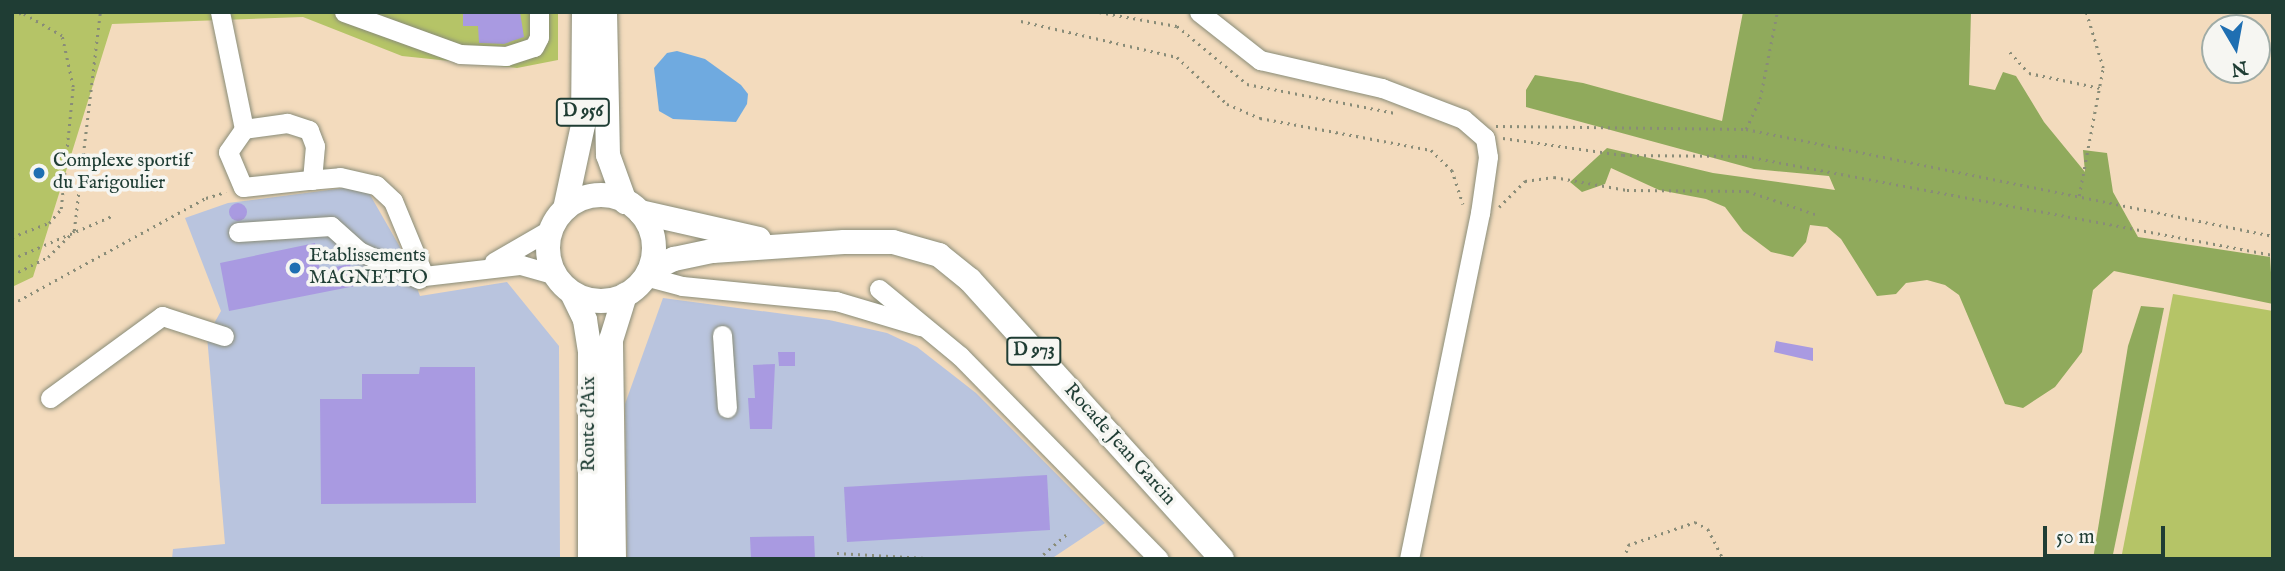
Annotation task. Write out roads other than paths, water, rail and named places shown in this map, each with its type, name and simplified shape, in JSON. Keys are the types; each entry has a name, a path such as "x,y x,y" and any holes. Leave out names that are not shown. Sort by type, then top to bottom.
{"main road":[{"name":"D 956","path":"558,219 583,125 584,12"},
{"name":"D 956","path":"605,12 608,155 632,207"},
{"path":"588,197 632,207 654,246 647,273 625,295 598,301 572,293 555,275 548,252 558,219 588,197"},
{"name":"Rocade Jean Garcin","path":"632,207 797,248"},
{"name":"Rocade Jean Garcin","path":"647,273 674,259 713,250 893,242 939,255 955,266 1222,559"},
{"name":"Route d'Aix","path":"572,293 585,320 590,353 590,559"},
{"name":"Route d'Aix","path":"614,559 611,340 625,295"}],"street":[{"path":"220,12 244,129 228,152 243,187 363,178 376,184 393,201 424,276 487,265 530,265 555,275"},
{"path":"344,12 460,54 506,57 534,47 540,29 539,12"},
{"path":"1199,12 1260,60 1382,88 1463,119 1483,135 1488,157 1475,237 1409,559"},
{"path":"244,129 287,123 309,130 315,146 312,180"},
{"path":"487,265 558,219"},
{"path":"238,232 331,226 359,251 419,279"},
{"path":"647,273 682,286 836,302 931,329"},
{"name":"D 973","path":"879,289 931,329 1159,559"},
{"path":"50,398 162,316 224,336"},
{"path":"722,335 727,408"}],"water":[{"path":"677,51 705,59 741,85 748,94 747,104 736,122 673,119 659,111 654,68 667,53"}],"place":[{"name":"Complexe sportif du Farigoulier","path":"39,173"},
{"name":"Etablissements MAGNETTO","path":"295,268"}]}
